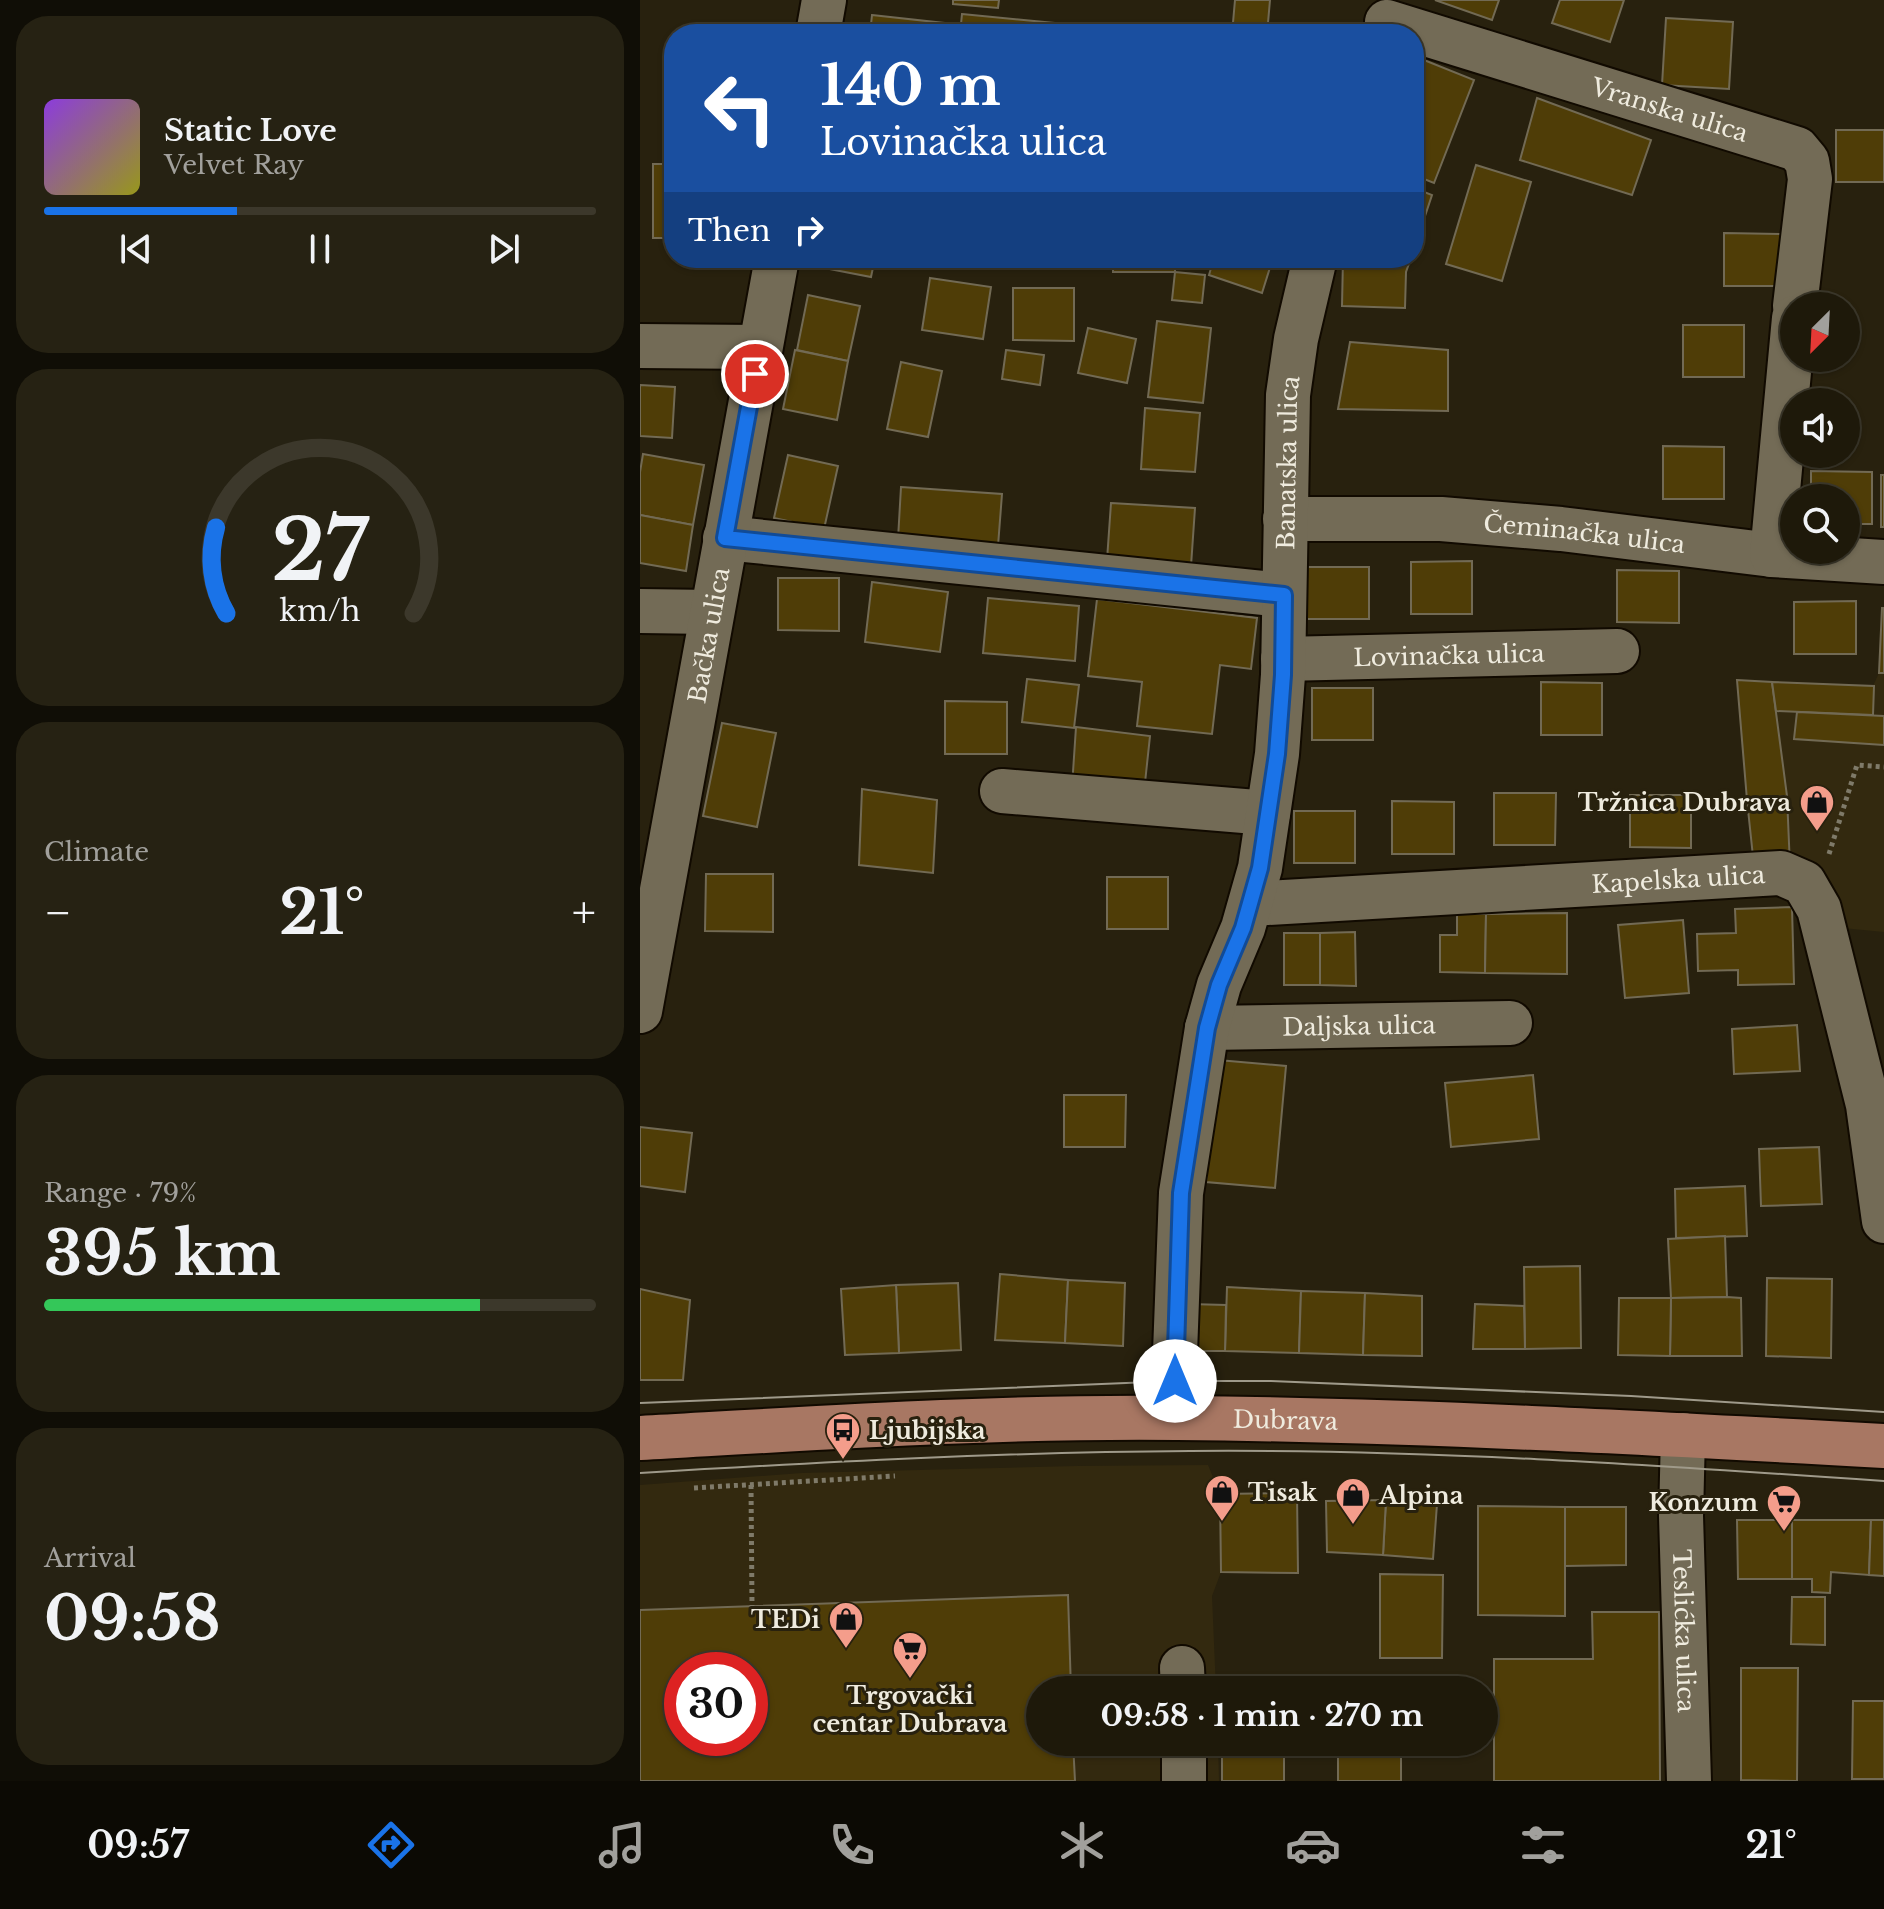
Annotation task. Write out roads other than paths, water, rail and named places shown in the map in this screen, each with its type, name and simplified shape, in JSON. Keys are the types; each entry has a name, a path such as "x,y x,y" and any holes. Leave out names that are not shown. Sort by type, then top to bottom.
{"main road":[{"name":"Dubrava","path":"640,1438 880,1426 1176,1418 1489,1424 1884,1446"}],"street":[{"path":"820,24 824,0"},
{"name":"Vranska ulica","path":"1424,30 1797,149 1807,161 1810,179 1797,292"},
{"name":"Bačka ulica","path":"640,1011 645,944 712,612 775,268"},
{"name":"Banatska ulica","path":"1176,1418 1175,1353 1181,1193 1207,1028 1219,985 1251,904 1260,868 1277,754 1283,659 1288,395 1296,339 1313,268"},
{"path":"640,346 760,347"},
{"path":"1772,555 1789,372"},
{"name":"Čeminačka ulica","path":"1285,519 1441,519 1561,529 1772,555 1884,562"},
{"path":"725,538 1284,595"},
{"path":"640,611 712,612"},
{"name":"Lovinačka ulica","path":"1283,659 1617,651"},
{"path":"1002,791 1268,813"},
{"name":"Kapelska ulica","path":"1251,904 1781,873 1804,883 1819,909 1876,1105"},
{"name":"Daljska ulica","path":"1207,1028 1510,1023"},
{"path":"1876,1105 1884,1221"},
{"name":"Teslićka ulica","path":"1683,1435 1681,1516 1689,1781"},
{"path":"1184,1756 1184,1781"}],"tram line":[{"path":"640,1403 1175,1381 1271,1381 1631,1396 1884,1412"},
{"path":"640,1473 984,1456 1277,1451 1537,1459 1884,1481"}],"place":[{"name":"Tržnica Dubrava","path":"1817,833"},
{"name":"Ljubijska","path":"843,1461"},
{"name":"Tisak","path":"1222,1523"},
{"name":"Alpina","path":"1353,1526"},
{"name":"Konzum","path":"1784,1533"},
{"name":"TEDi","path":"846,1650"},
{"name":"Trgovački centar Dubrava","path":"910,1680"}]}
